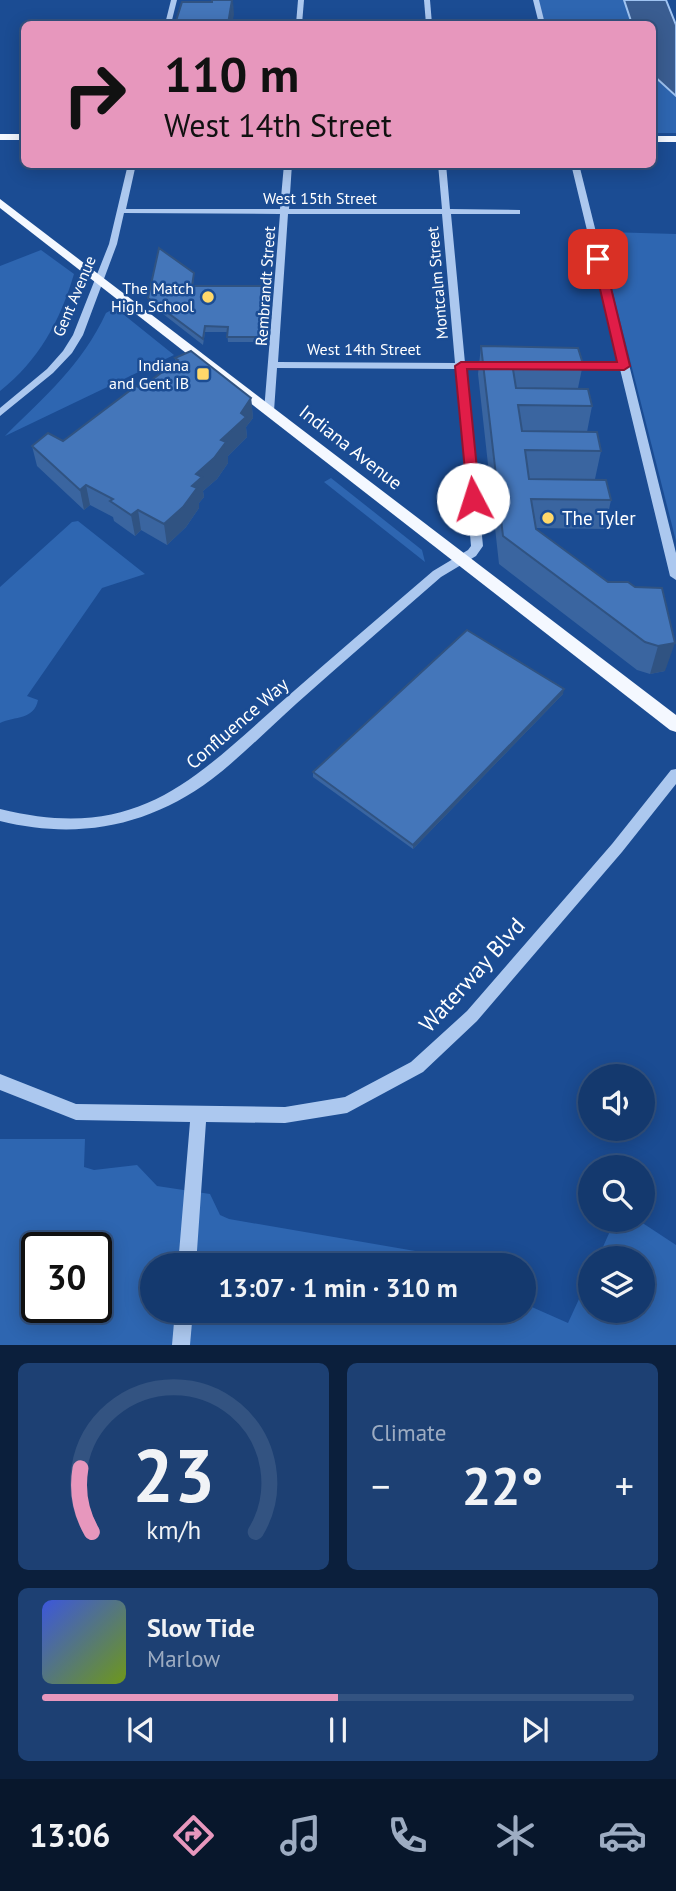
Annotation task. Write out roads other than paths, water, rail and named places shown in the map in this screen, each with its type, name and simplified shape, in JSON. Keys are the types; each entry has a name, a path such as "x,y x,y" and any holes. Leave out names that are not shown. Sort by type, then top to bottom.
{"main road":[{"path":"0,137 21,137"},
{"path":"656,139 676,139"},
{"name":"Indiana Avenue","path":"0,202 676,725"}],"street":[{"path":"169,21 174,0"},
{"path":"299,21 301,0"},
{"path":"427,0 429,21"},
{"path":"536,0 541,21"},
{"name":"Gent Avenue","path":"0,413 66,353 78,335 113,244 131,168"},
{"name":"Rembrandt Street","path":"269,411 288,168"},
{"name":"Montcalm Street","path":"442,168 477,546 462,560"},
{"path":"577,168 676,576"},
{"name":"West 15th Street","path":"122,211 517,212"},
{"name":"West 14th Street","path":"273,365 510,366"},
{"path":"560,366 624,366"},
{"name":"Confluence Way","path":"0,814 36,823 80,825 141,813 168,801 210,773 437,574 462,560"},
{"name":"Waterway Blvd","path":"0,1082 76,1112 285,1115 347,1105 417,1067 472,1016 617,848 676,774"},
{"path":"188,1253 199,1114"},
{"path":"181,1345 183,1323"}],"place":[{"name":"The Match High School","path":"208,297"},
{"name":"Indiana and Gent IB","path":"203,374"},
{"name":"The Tyler","path":"548,518"}]}
